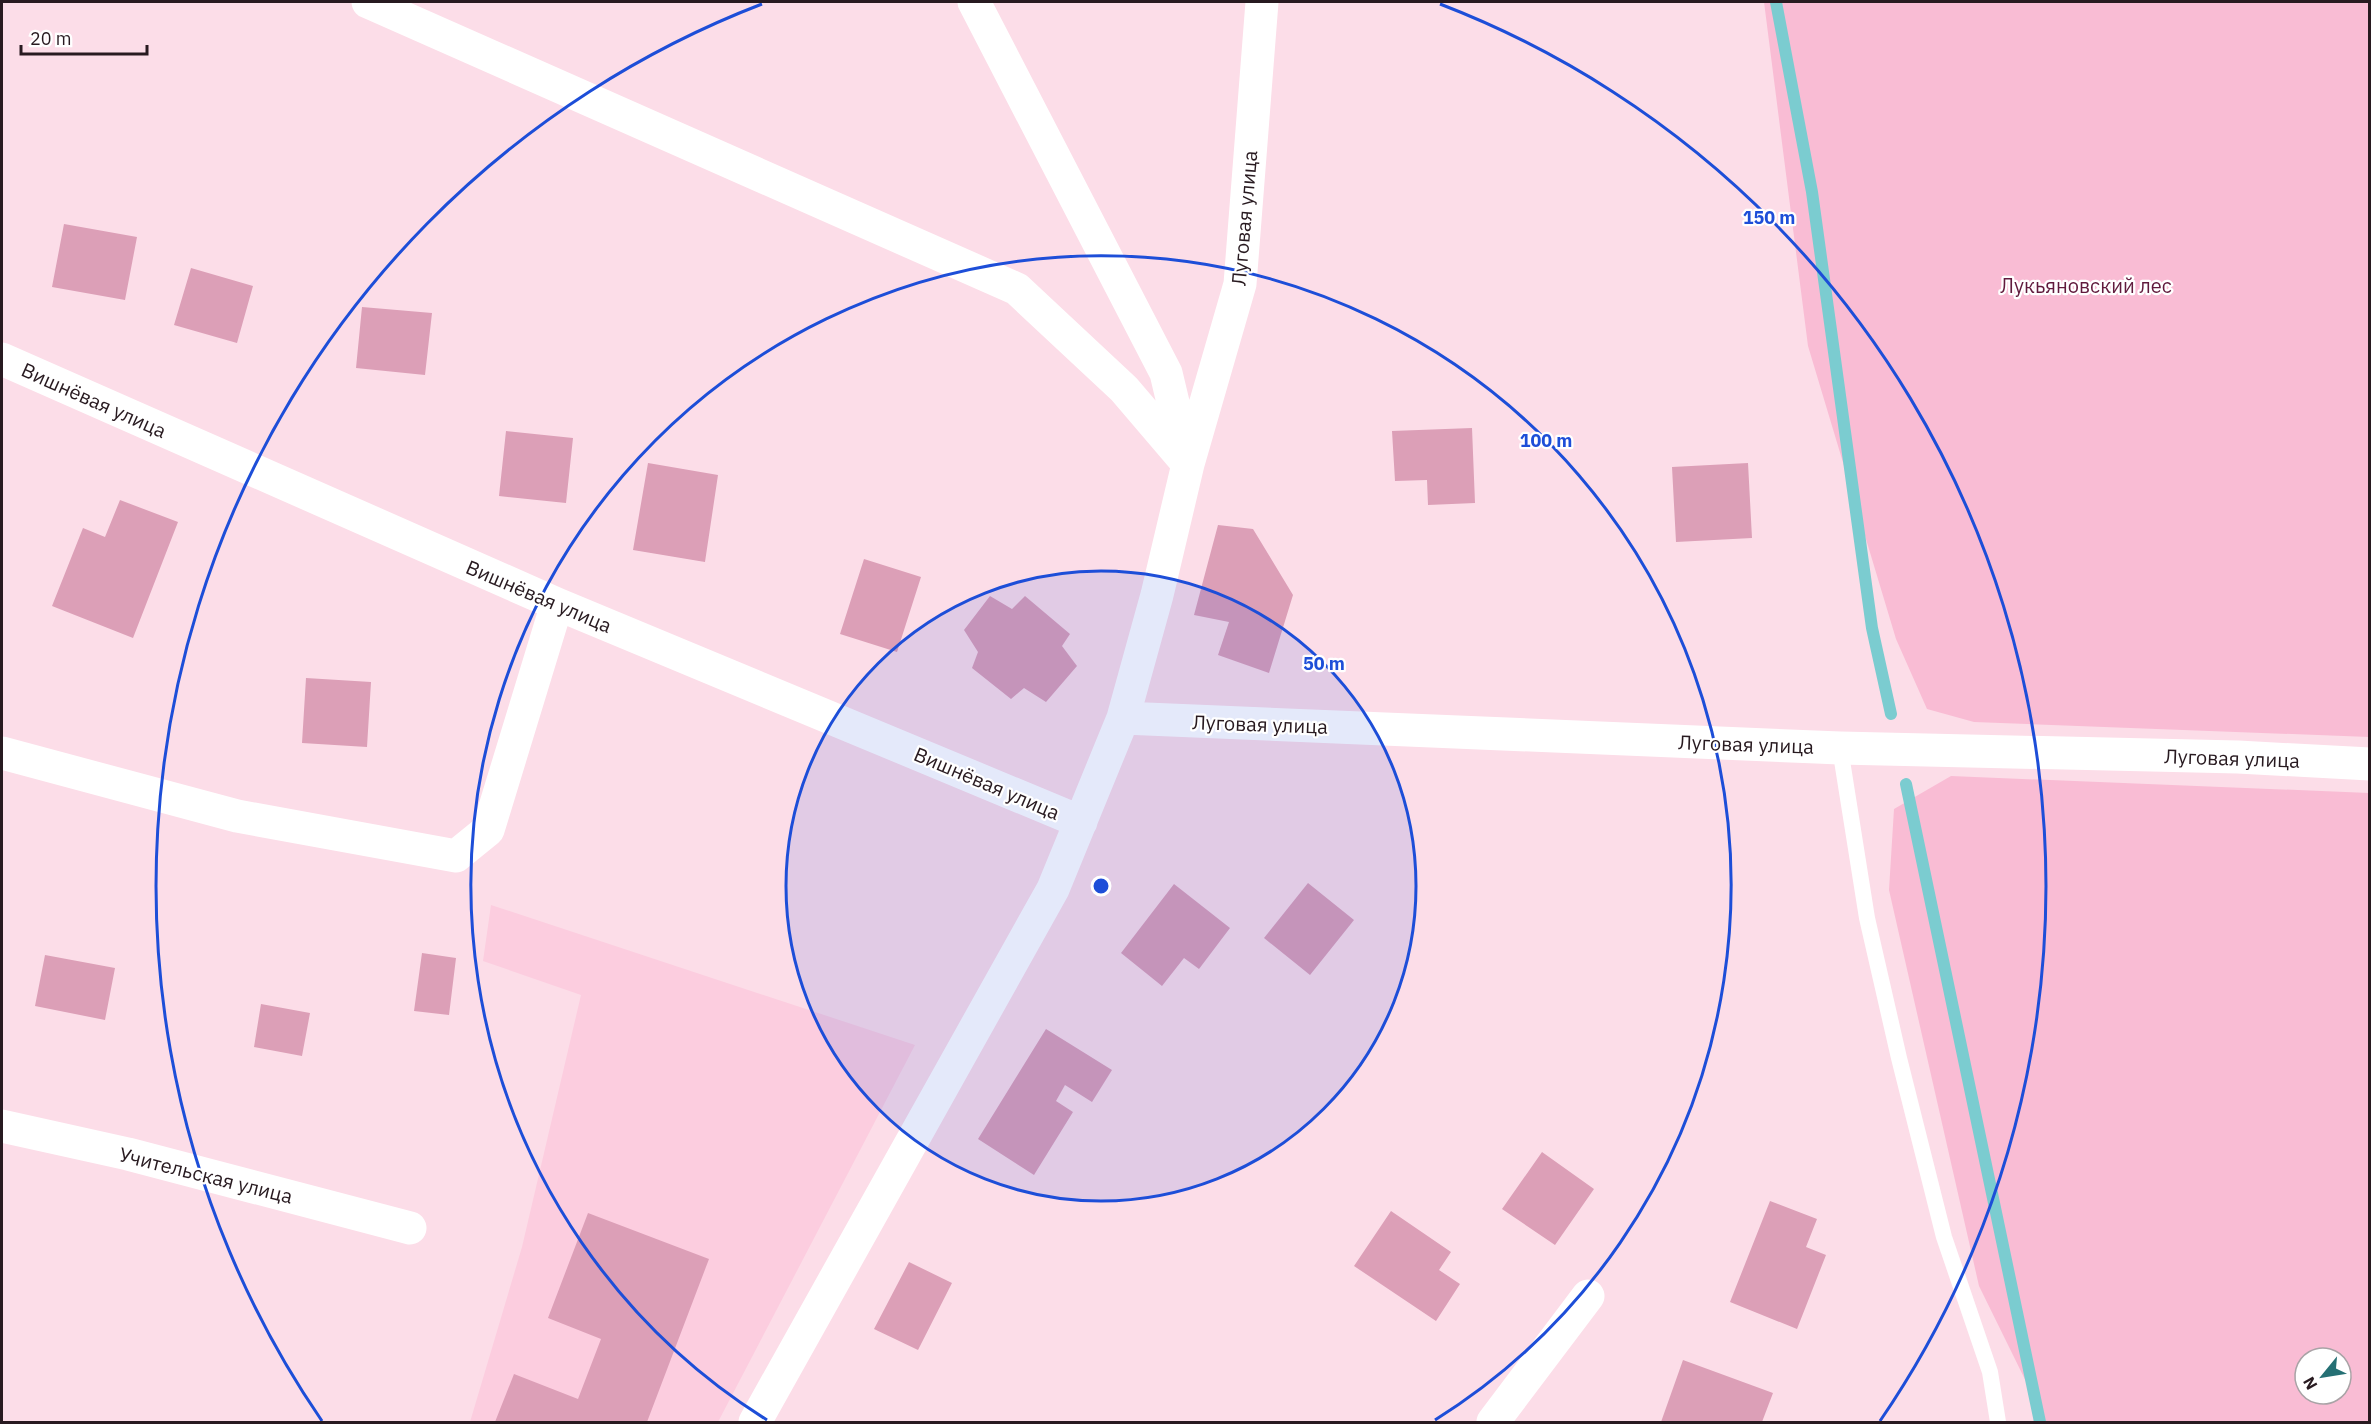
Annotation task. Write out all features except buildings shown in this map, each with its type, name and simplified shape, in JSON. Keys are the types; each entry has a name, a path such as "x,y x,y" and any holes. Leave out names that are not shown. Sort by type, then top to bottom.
{"street":[{"path":"368,2 1017,289 1124,388 1188,464"},
{"path":"974,2 1166,373 1188,464"},
{"name":"Луговая улица","path":"755,1422 1053,889 1123,718 1157,595 1188,464 1240,284 1262,2"},
{"name":"Вишнёвая улица","path":"2,359 557,604 1081,822"},
{"path":"2,753 237,816 456,856 488,830 557,604"},
{"name":"Луговая улица","path":"1123,718 1840,748 2238,757 2370,764"},
{"name":"Учительская улица","path":"2,1126 128,1154 411,1228"},
{"path":"1493,1422 1588,1296"}],"lane":[{"path":"1840,748 1867,918 1899,1058 1944,1237 1990,1372 1998,1422"}],"shaded area":[{"path":"491,905 915,1045 718,1422 470,1422 522,1247 581,995 483,961"}],"green space":[{"name":"Лукьяновский лес","path":"1764,2 2369,2 2369,737 1974,722 1927,709 1896,639 1808,346"},
{"path":"1951,776 2369,793 2369,1422 2046,1422 1979,1286 1889,890 1894,809"}],"waterway":[{"path":"1776,2 1812,192 1872,628 1891,714"},
{"path":"1906,784 2040,1422"}]}
